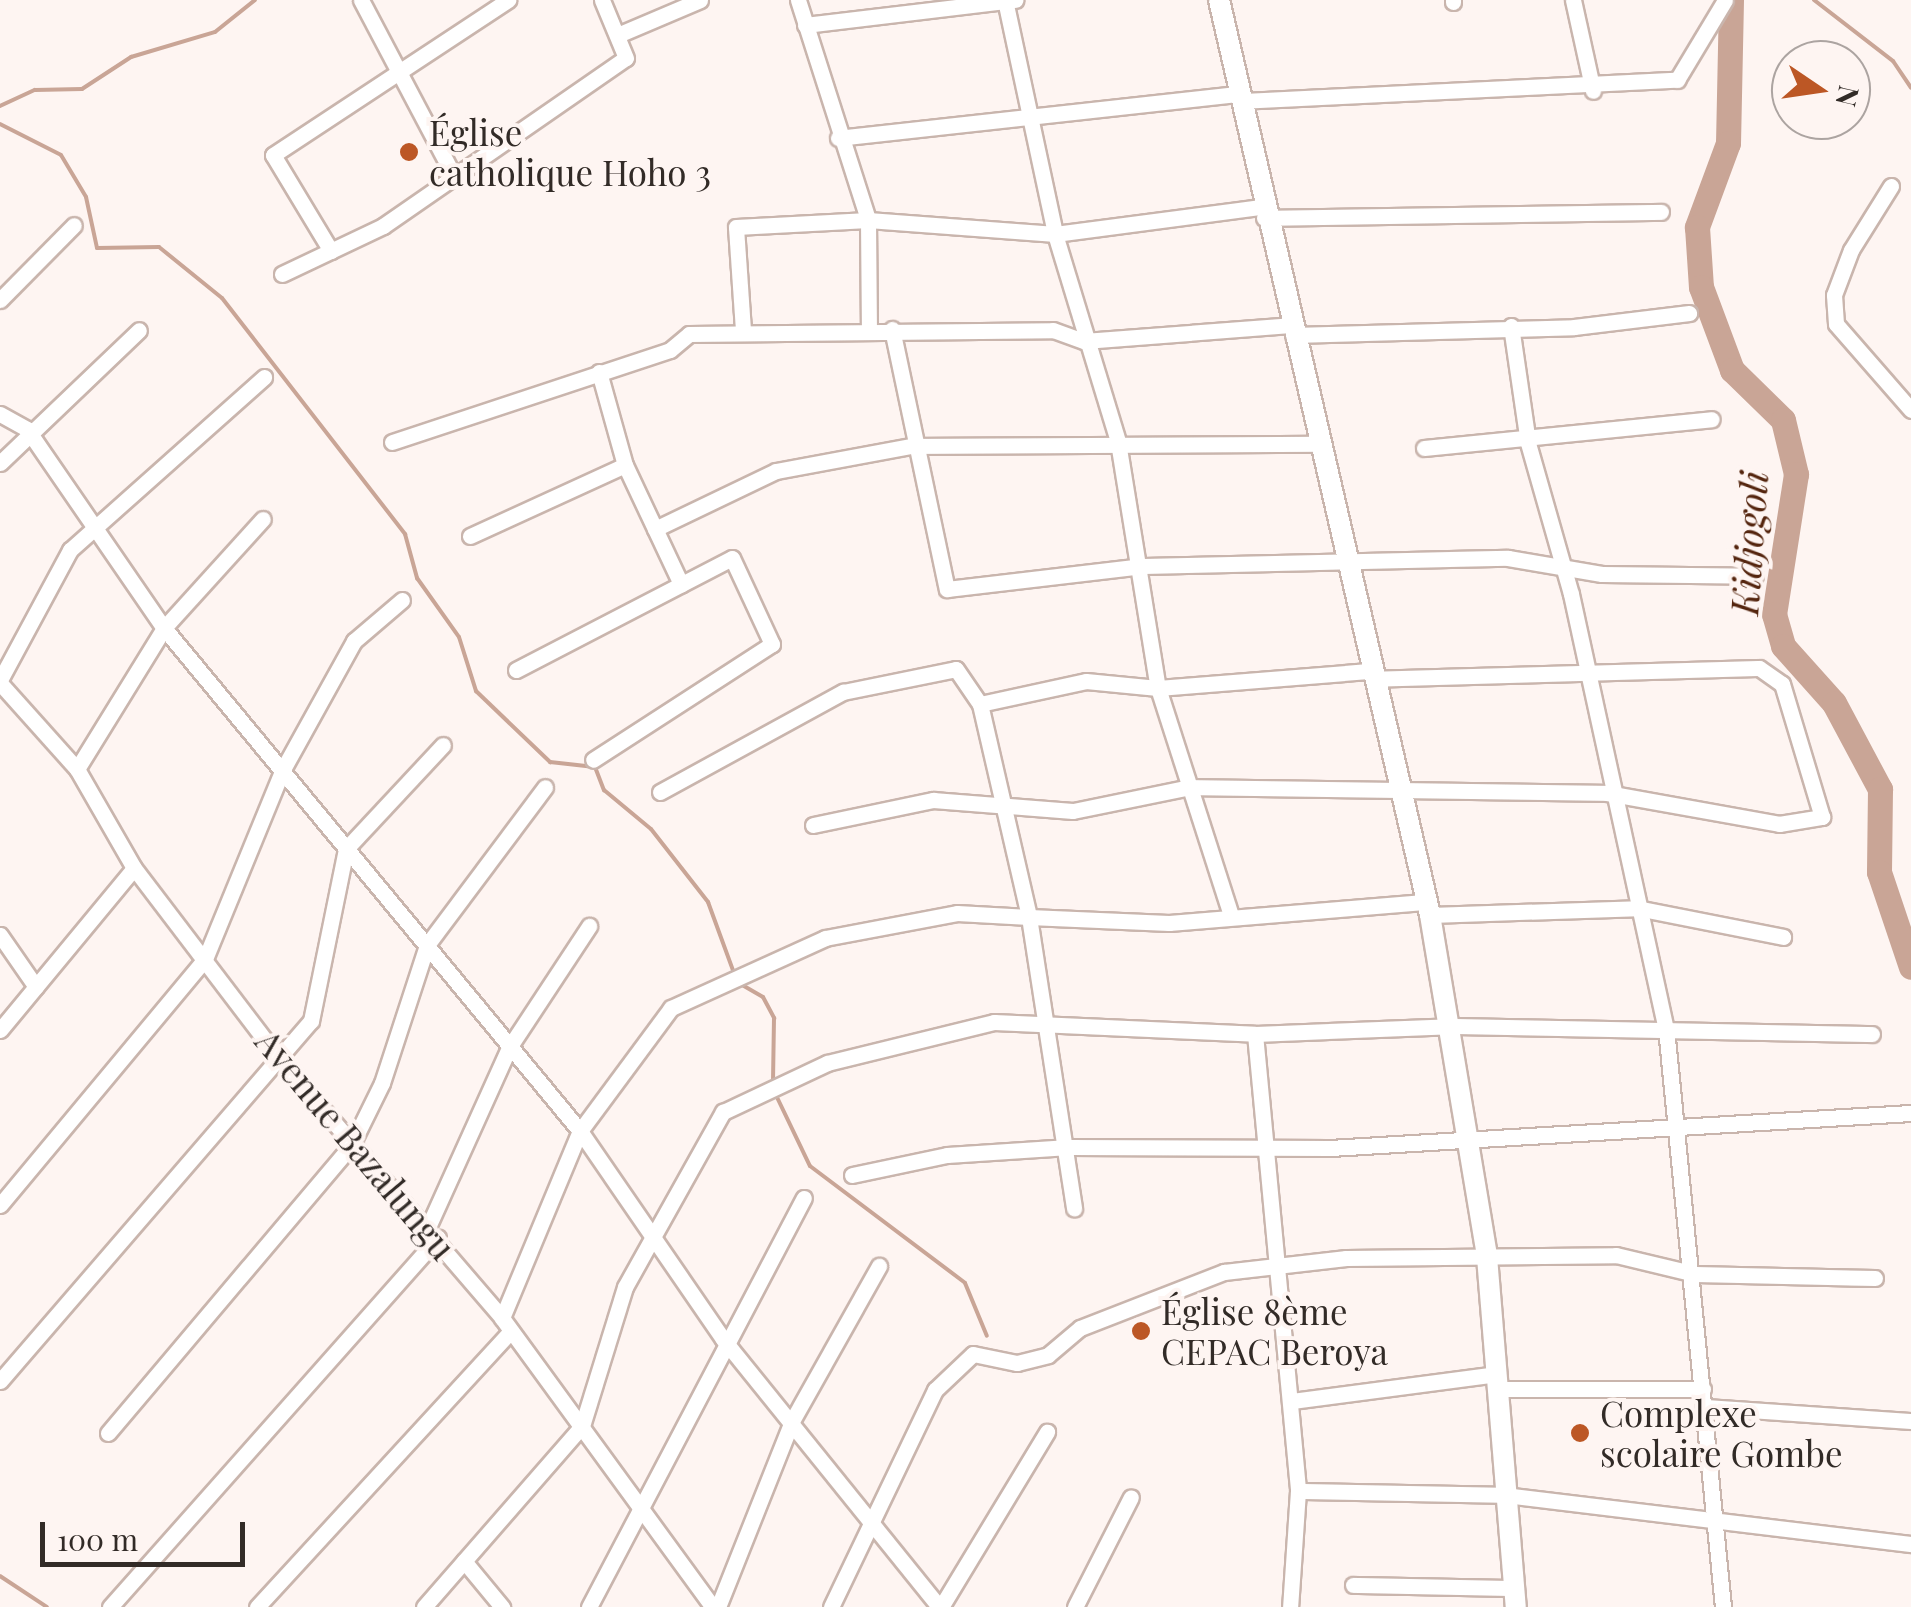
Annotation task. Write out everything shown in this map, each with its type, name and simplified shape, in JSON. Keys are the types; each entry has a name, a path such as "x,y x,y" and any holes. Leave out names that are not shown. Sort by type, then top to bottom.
{"street":[{"path":"362,0 451,171"},
{"path":"331,251 273,155 398,68 508,0"},
{"path":"282,274 383,226 451,171 626,58 620,34 602,0"},
{"path":"620,34 700,0"},
{"path":"798,0 838,138 868,220 870,329"},
{"path":"806,25 1009,0 1055,234 1084,341 1118,442 1142,566 1158,688 1231,915"},
{"path":"1219,0 1316,444 1350,562 1372,675 1428,909 1450,1026 1486,1257 1516,1597 1353,1585"},
{"path":"1573,0 1592,91"},
{"path":"838,138 1031,114 1240,98 1592,91 1677,80 1725,0"},
{"path":"1891,186 1850,250 1834,295 1836,324 1911,410"},
{"path":"744,330 736,227 868,220 1055,234 1263,212 1661,212"},
{"path":"0,300 74,225"},
{"path":"392,442 670,350 689,334 744,330 1053,330 1084,341 1292,330 1511,326 1689,313"},
{"path":"1511,326 1528,443 1561,563 1608,792 1666,1028 1695,1274 1723,1607"},
{"path":"892,329 911,446 947,590 1142,566 1350,562 1561,563 1602,574 1755,576"},
{"path":"0,464 26,429 139,330"},
{"path":"599,372 625,466 681,584"},
{"path":"0,681 70,550 264,377"},
{"path":"0,414 26,429 164,628 580,1131 723,1339 792,1421 867,1526 940,1607 1047,1432"},
{"path":"1424,448 1528,443 1712,419"},
{"path":"655,530 776,471 911,446 1316,444"},
{"path":"470,536 625,466"},
{"path":"77,769 164,628 263,520"},
{"path":"516,670 732,558 772,644 593,760"},
{"path":"0,1205 206,959 282,771 354,641 402,600"},
{"path":"813,825 933,800 1074,811 1190,787 1608,792 1779,824 1822,818 1782,684 1759,668 1585,678 1372,675 1158,688 1086,682 980,704"},
{"path":"660,792 843,692 956,669 980,704 1029,917 1043,1022 1069,1147 1074,1209"},
{"name":"Avenue Bazalungu","path":"0,681 77,769 134,868 277,1056 433,1232 715,1607"},
{"path":"0,1382 277,1056 311,1022 346,848 443,745"},
{"path":"108,1434 352,1144 382,1084 426,946 545,787"},
{"path":"0,1030 134,868"},
{"path":"257,1607 506,1325 580,1131 671,1008 825,938 957,914 1169,923 1231,915 1638,908 1783,937"},
{"path":"110,1607 433,1232 510,1046 589,926"},
{"path":"0,935 36,987"},
{"path":"424,1607 582,1426 625,1286 722,1112 826,1063 994,1022 1255,1034 1450,1026 1872,1034"},
{"path":"1255,1034 1268,1140 1275,1264 1292,1401 1298,1491 1290,1607"},
{"path":"852,1175 947,1155 1069,1147 1268,1140 1330,1148 1469,1138 1680,1133 1911,1113"},
{"path":"589,1607 646,1514 723,1339 804,1198"},
{"path":"832,1607 867,1526 935,1390 974,1354 1018,1363 1048,1355 1080,1328 1224,1272 1275,1264 1616,1255 1695,1274 1875,1278"},
{"path":"715,1607 792,1421 879,1266"},
{"path":"1292,1401 1497,1382 1703,1389"},
{"path":"1706,1408 1911,1421"},
{"path":"1298,1491 1505,1496 1715,1524 1911,1544"},
{"path":"1075,1607 1130,1497"},
{"path":"464,1561 502,1607"}],"waterway":[{"path":"0,106 35,90 82,89 131,57 215,32 255,0"},
{"name":"Kidjogoli","path":"1731,0 1728,143 1697,227 1701,287 1732,370 1783,420 1796,474 1774,614 1783,646 1834,703 1880,789 1879,872 1911,967"},
{"path":"1814,0 1893,61 1911,88"},
{"path":"0,124 61,155 86,197 97,248 159,247 222,298 405,534 417,578 459,637 476,691 550,762 595,767 604,790 651,829 708,902 734,973"},
{"path":"737,982 763,997 774,1018 773,1082"},
{"path":"774,1091 810,1166 965,1283 987,1336"},
{"path":"0,1576 47,1607"}],"place":[{"name":"Église catholique Hoho 3","path":"409,152"},
{"name":"Église 8ème CEPAC Beroya","path":"1141,1331"},
{"name":"Complexe scolaire Gombe","path":"1580,1433"}]}
